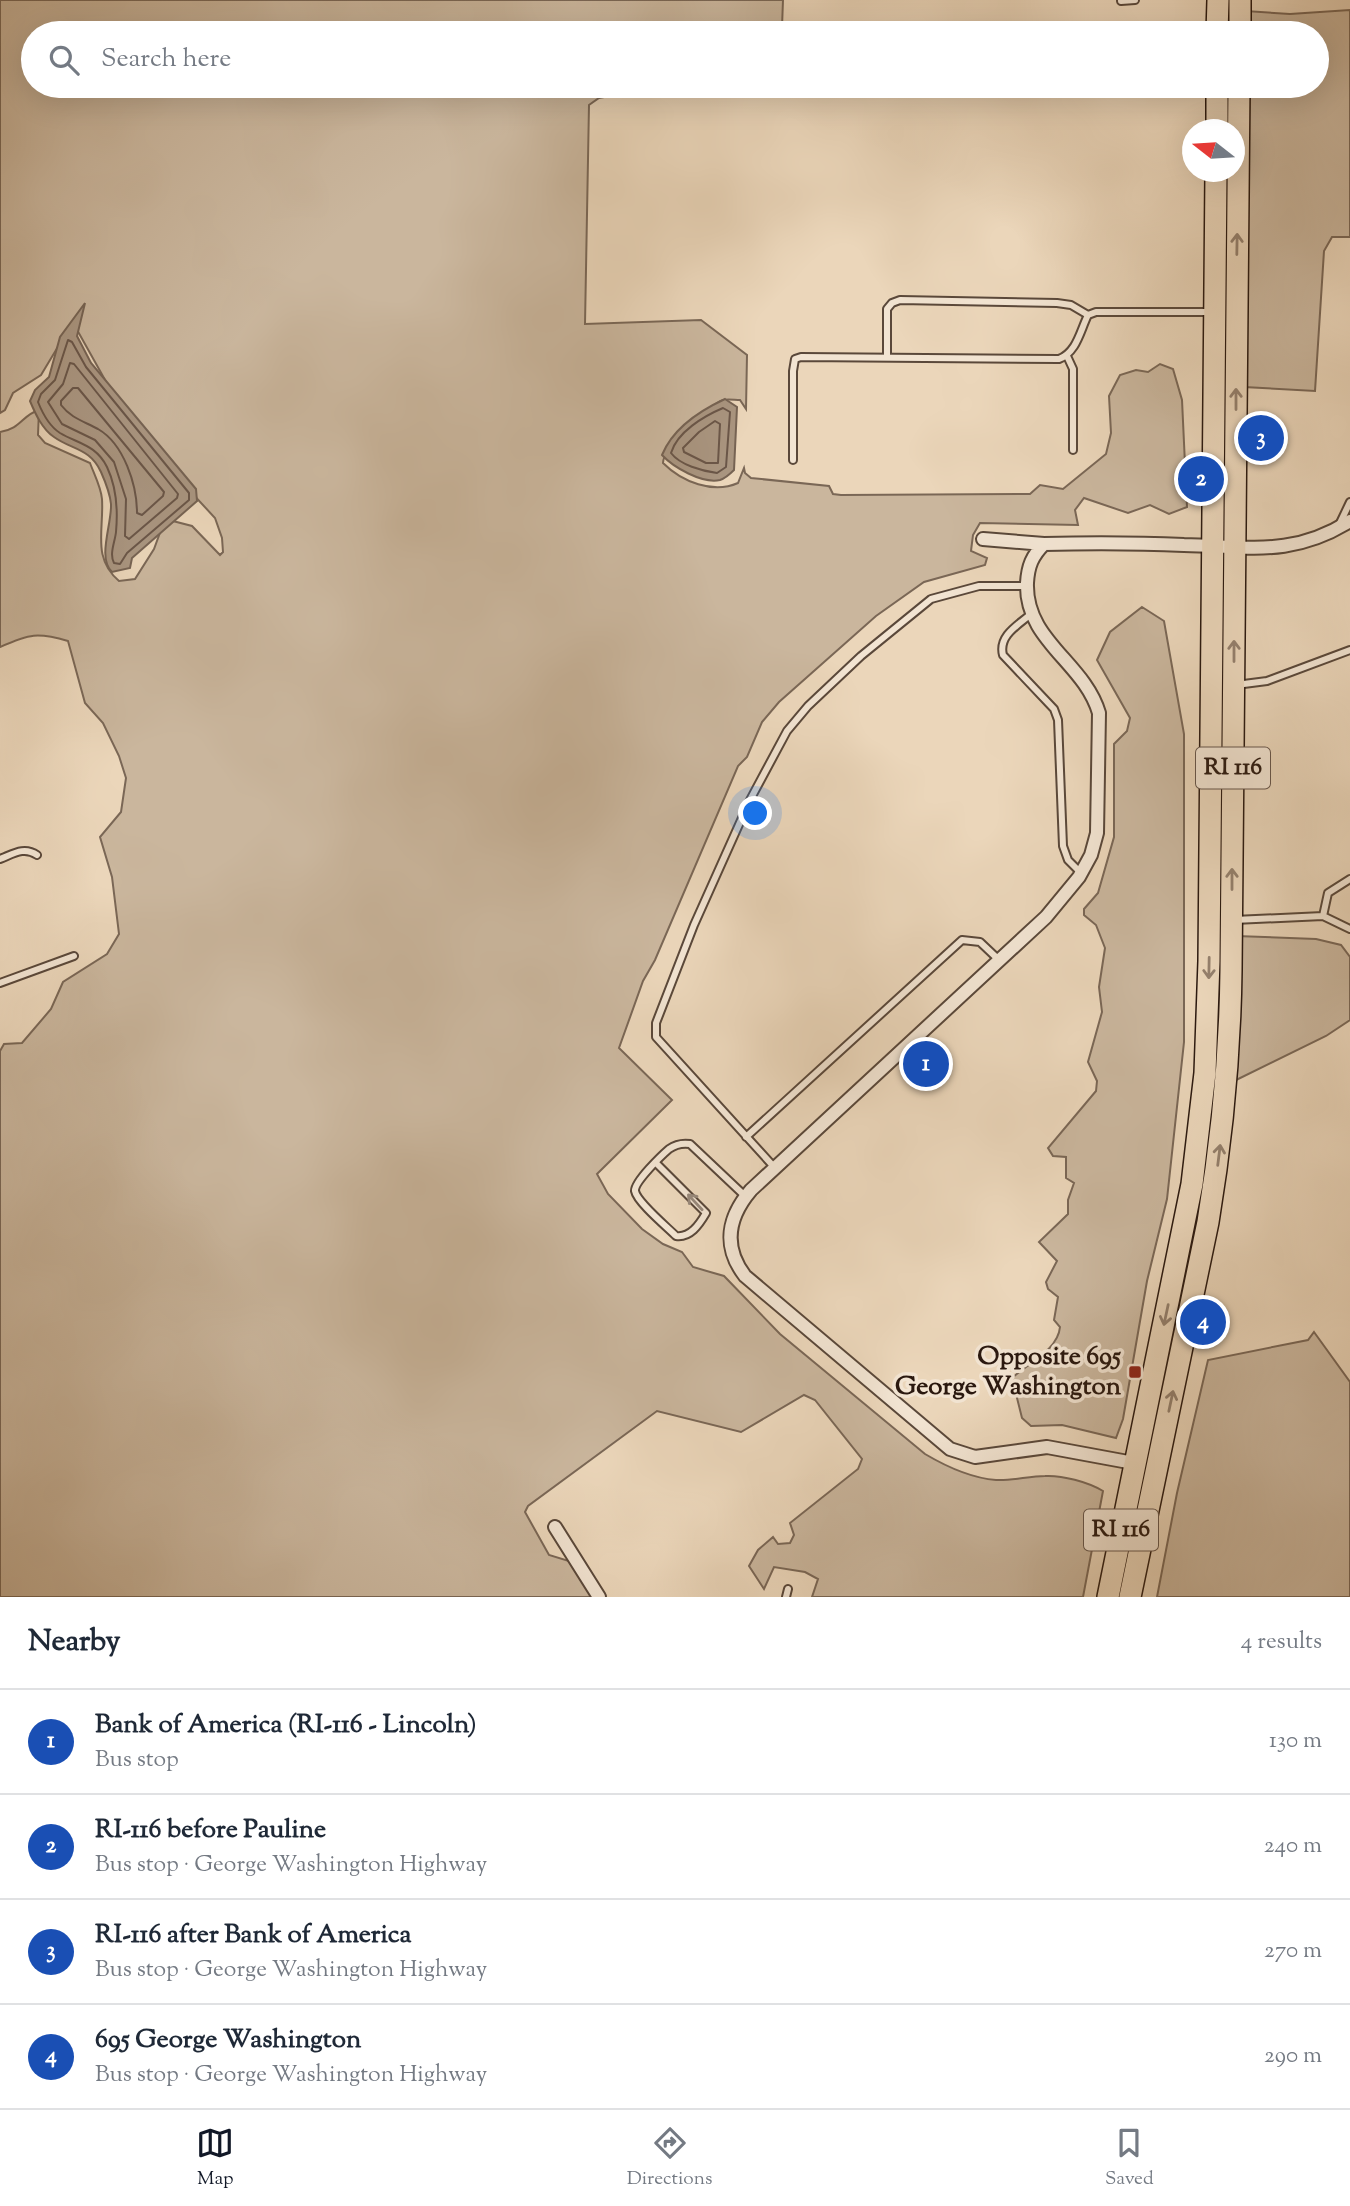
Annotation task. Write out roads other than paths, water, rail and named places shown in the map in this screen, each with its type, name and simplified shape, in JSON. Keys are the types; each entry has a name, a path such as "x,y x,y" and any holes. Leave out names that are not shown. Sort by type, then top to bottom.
{"main road":[{"path":"1217,21 1218,0"},
{"path":"1240,0 1240,21"},
{"path":"1217,98 1217,119"},
{"name":"RI 116","path":"1130,1597 1202,1253 1217,1167 1228,1055 1232,920 1239,98"},
{"name":"RI 116","path":"1108,1597 1185,1219 1203,1101 1209,988 1216,182"},
{"path":"1215,312 1237,312"}],"street":[{"path":"983,539 1044,544 1213,546 1261,550 1289,546 1335,531 1350,521"},
{"path":"1044,544 1032,556 1027,586 1031,614 1042,635 1094,695 1099,713 1097,833 1091,855 1064,898 1046,917 746,1196 734,1215 731,1245 735,1260 746,1276 950,1449 975,1457 1047,1447 1157,1468"},
{"path":"555,1527 599,1597"}],"lane":[{"path":"1121,1 1135,0"},
{"path":"887,357 887,309 900,300 1057,303 1071,305 1088,315"},
{"path":"793,460 795,359 807,356 1059,359 1067,356 1074,348 1088,315 1096,312 1215,312"},
{"path":"1067,356 1073,369 1073,450"},
{"path":"1335,531 1350,502"},
{"path":"775,1168 656,1037 656,1023 694,925 750,800 787,731 808,706 861,656 931,599 979,586 1027,586"},
{"path":"1031,614 1004,637 1001,647 1003,655 1054,709 1058,720 1063,846 1068,860 1082,873"},
{"path":"1234,685 1266,681 1350,650"},
{"path":"0,859 22,850 37,855"},
{"path":"1323,916 1328,893 1350,879"},
{"path":"1232,920 1323,916 1350,929"},
{"path":"746,1138 962,940 980,942 999,961"},
{"path":"0,983 74,957"},
{"path":"656,1163 706,1213 689,1234 676,1236 640,1200 635,1191 638,1180 670,1148 682,1143 690,1144 746,1196"}],"water":[{"path":"85,303 77,336 91,363 196,489 197,501 132,558 130,568 112,572 105,550 111,504 101,472 92,458 46,430 30,401 35,390 49,377 60,337"},
{"path":"725,399 737,407 734,470 724,478 713,481 680,469 662,455 673,437 688,421"}],"place":[{"name":"RI-116 after Bank of America","path":"1261,438"},
{"name":"RI-116 before Pauline","path":"1201,479"},
{"name":"Bank of America (RI-116 - Lincoln)","path":"926,1064"},
{"name":"695 George Washington","path":"1203,1322"},
{"name":"Opposite 695 George Washington","path":"1135,1372"}]}
